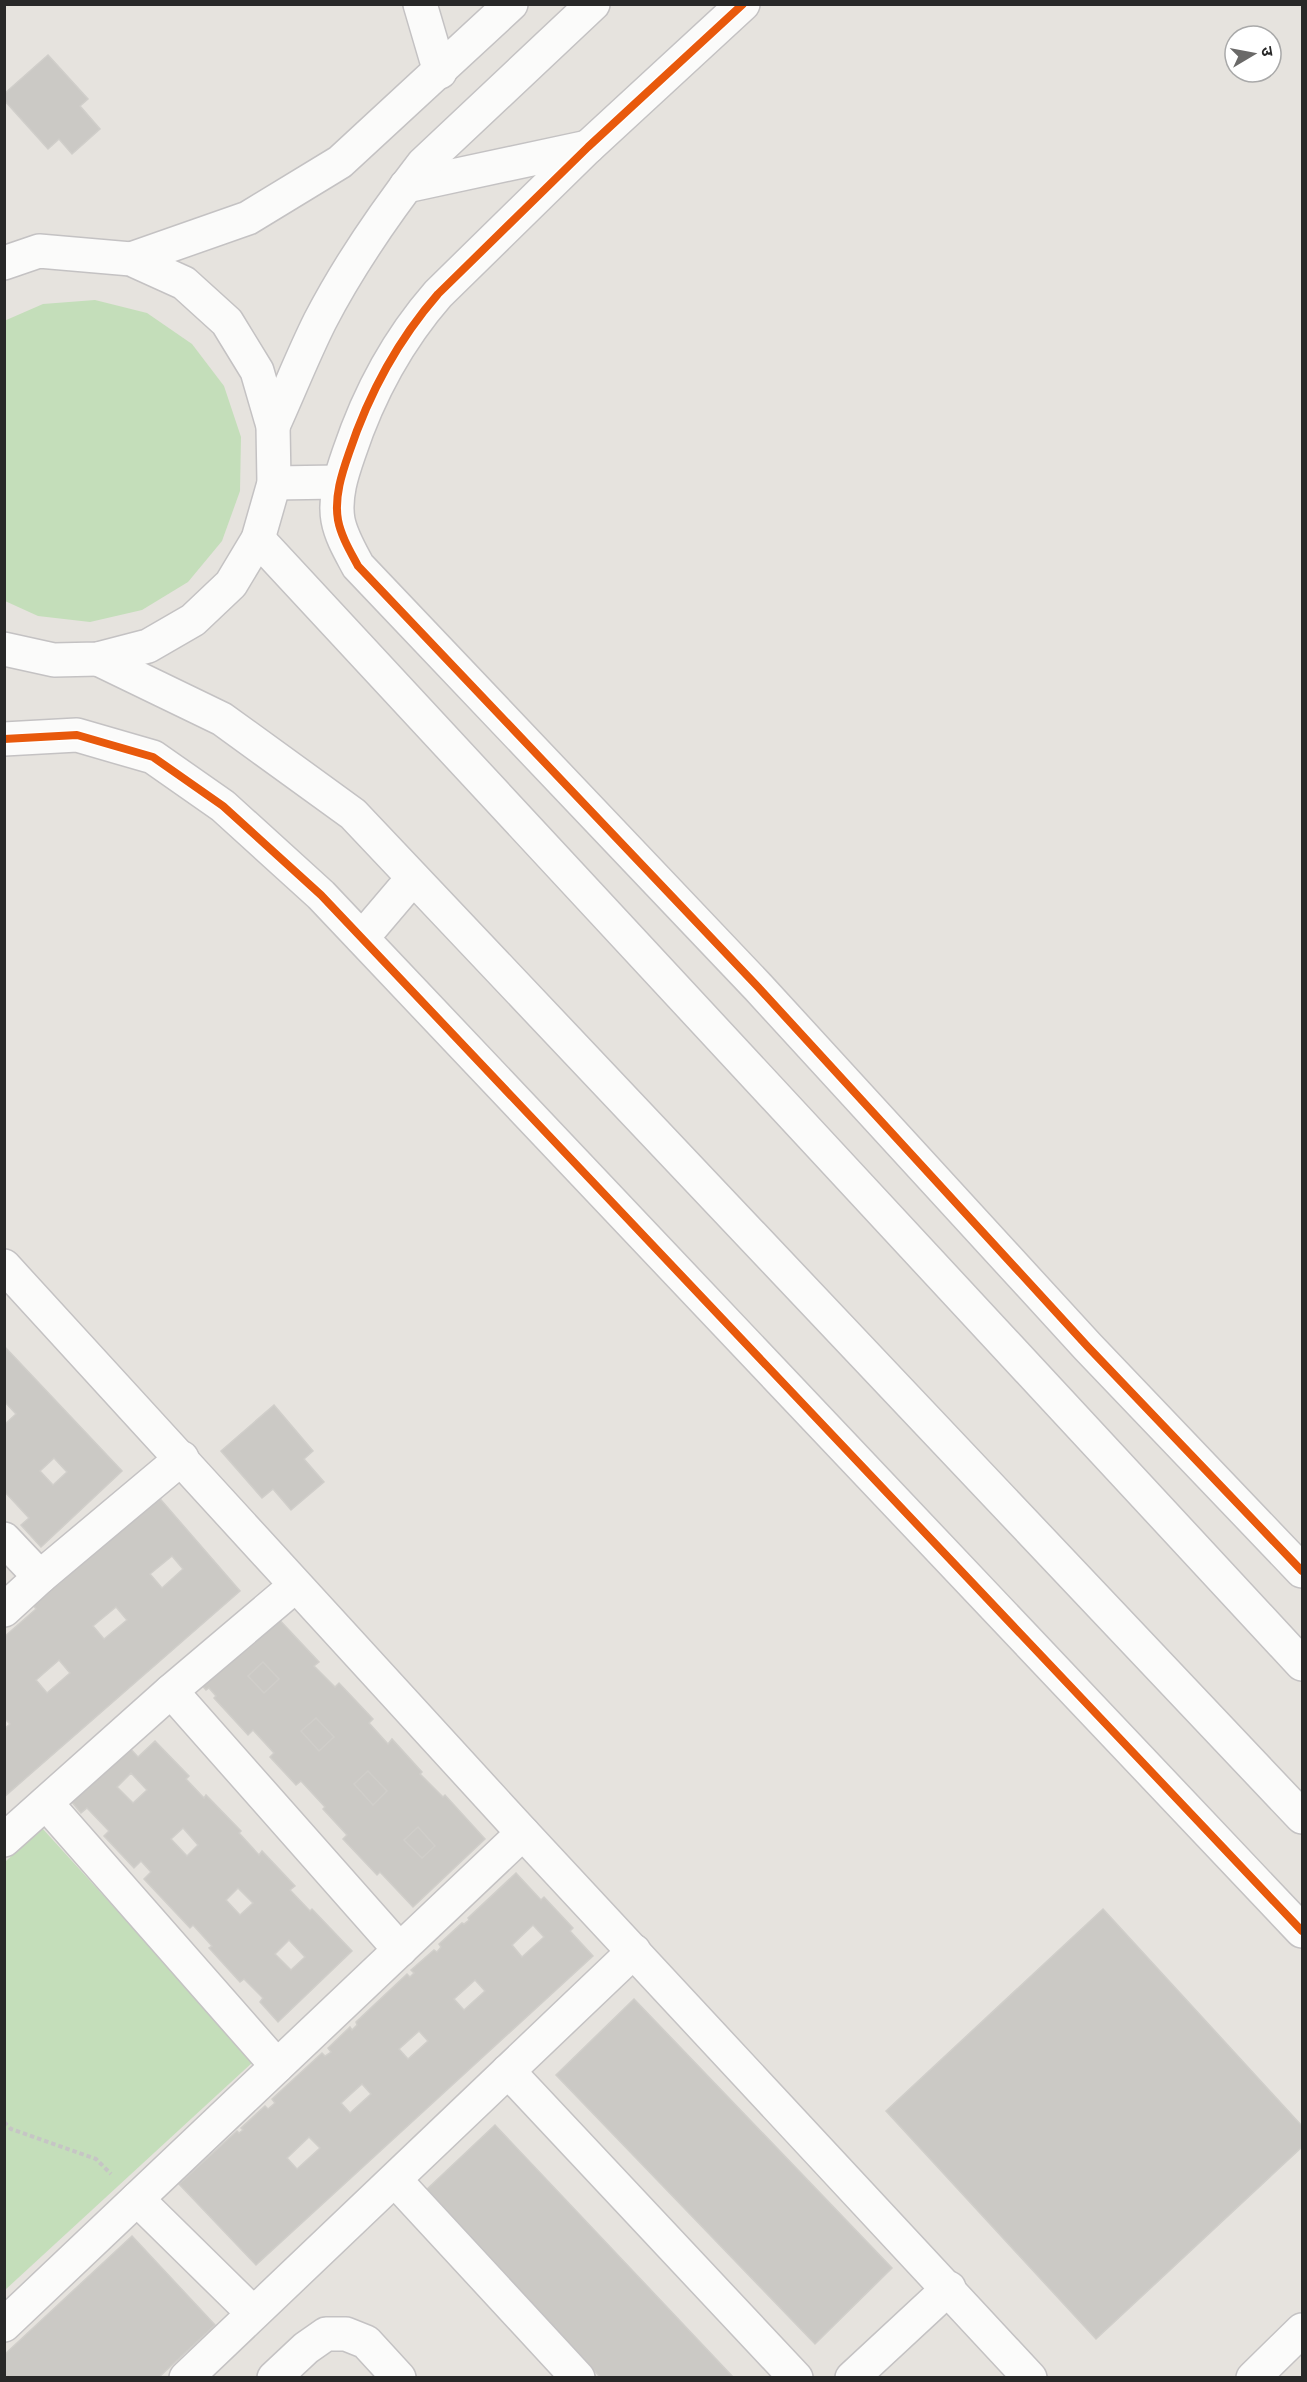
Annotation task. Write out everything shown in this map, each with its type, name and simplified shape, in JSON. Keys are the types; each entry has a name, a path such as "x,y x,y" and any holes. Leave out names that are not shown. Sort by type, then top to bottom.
{"street":[{"path":"420,4 440,72"},
{"path":"131,259 248,219 340,162 511,4"},
{"path":"273,426 334,295 384,216 406,186 423,164 593,4"},
{"path":"743,4 588,147 438,294 419,316 382,373 357,429 339,482 337,518 344,540 358,566 758,987 1088,1347 1302,1571"},
{"path":"406,186 588,147"},
{"path":"4,244 39,251 131,259 184,283 227,322 257,371 273,426 274,483 258,539 231,584 193,620 148,646 98,659 54,660 7,652"},
{"path":"4,263 39,251"},
{"path":"274,483 339,482"},
{"path":"258,539 1302,1664"},
{"path":"98,659 222,719 353,814 1302,1817"},
{"path":"4,739 77,735 153,757 223,806 321,895 1302,1931"},
{"path":"362,938 413,878"},
{"path":"4,1266 523,1833 949,2288 1030,2378"},
{"path":"4,1610 182,1458"},
{"path":"4,1539 40,1577"},
{"path":"4,1840 171,1692 296,1586"},
{"path":"171,1692 400,1950"},
{"path":"46,1803 277,2066"},
{"path":"4,2325 523,1833"},
{"path":"186,2378 252,2312 395,2180 507,2070 634,1951"},
{"path":"507,2070 796,2378"},
{"path":"395,2180 578,2378"},
{"path":"137,2199 252,2312"},
{"path":"852,2378 949,2288"},
{"path":"1253,2378 1302,2330"},
{"path":"274,2378 306,2348 326,2334 346,2334 366,2342 399,2378"}],"path":[{"path":"4,2122 11,2129 96,2159 137,2199"}],"green space":[{"path":"95,300 147,313 192,344 224,386 241,437 240,491 222,541 188,582 142,610 90,622 38,616 5,601 4,321 43,304"},
{"path":"42,1828 254,2061 5,2290 5,1862"}],"building":[{"path":"48,55 88,99 80,106 100,129 72,154 59,139 48,149 4,100 4,94"},
{"path":"4,1346 122,1471 41,1547 21,1525 29,1518 4,1491 4,1425 16,1414 4,1401","holes":["54,1458 67,1472 53,1485 40,1471"]},
{"path":"274,1405 313,1451 304,1459 324,1482 291,1510 273,1489 262,1498 221,1451"},
{"path":"155,1493 240,1591 4,1797 4,1729 10,1724 4,1718 4,1637 36,1609 31,1602 55,1581 57,1585 96,1551","holes":["172,1556 183,1569 162,1588 150,1574","116,1607 127,1620 104,1639 93,1626","59,1660 70,1673 47,1693 36,1680"]},
{"path":"273,1613 319,1662 314,1666 335,1687 339,1683 373,1719 369,1723 388,1744 392,1739 422,1772 420,1774 443,1797 445,1795 485,1839 413,1907 380,1872 377,1875 343,1839 347,1835 323,1809 325,1807 301,1781 296,1785 270,1757 274,1753 253,1730 248,1735 214,1698 216,1696 209,1688 206,1690 200,1683"},
{"path":"263,1662 279,1679 264,1693 248,1676"},
{"path":"316,1718 334,1737 319,1751 301,1731"},
{"path":"155,1741 189,1776 186,1779 204,1798 206,1795 241,1831 239,1833 259,1855 262,1851 295,1886 290,1890 310,1911 312,1909 352,1951 278,2022 260,2002 263,1998 244,1979 240,1982 209,1948 212,1946 193,1925 190,1928 144,1879 151,1872 141,1861 134,1868 104,1836 109,1831 87,1808 81,1813 71,1801 128,1746 138,1757","holes":["131,1773 147,1790 133,1803 117,1787","183,1828 198,1845 187,1856 171,1839","238,1888 253,1903 240,1915 226,1900","289,1940 305,1957 291,1970 275,1954"]},
{"path":"368,1771 387,1791 373,1805 354,1784"},
{"path":"418,1827 435,1846 422,1858 404,1840"},
{"path":"516,1873 541,1900 544,1897 573,1928 570,1931 593,1956 256,2265 179,2184 237,2131 239,2133 243,2130 241,2128 265,2106 268,2109 275,2103 272,2099 322,2053 325,2056 331,2052 328,2048 350,2027 352,2030 357,2025 356,2022 407,1974 410,1977 414,1973 411,1970 434,1950 437,1952 441,1947 439,1944 462,1923 469,1920 468,1918","holes":["533,1925 544,1937 522,1957 512,1945","475,1980 485,1991 464,2010 454,1999","419,2031 428,2041 408,2059 399,2049","362,2084 371,2094 350,2113 341,2103","309,2137 320,2148 297,2169 287,2158"]},
{"path":"1103,1909 1302,2126 1302,2147 1096,2339 886,2111"},
{"path":"634,1999 892,2268 815,2344 556,2075"},
{"path":"495,2125 734,2378 601,2378 425,2191"},
{"path":"132,2236 215,2325 158,2378 4,2378 4,2355"}],"cycle path":[{"path":"743,4 588,147 438,294 423,312 397,349 375,389 357,431 339,485 337,511 341,532 358,566 758,987 1088,1347 1302,1571"},
{"path":"4,739 77,735 153,757 223,806 321,895 1302,1931"}]}
